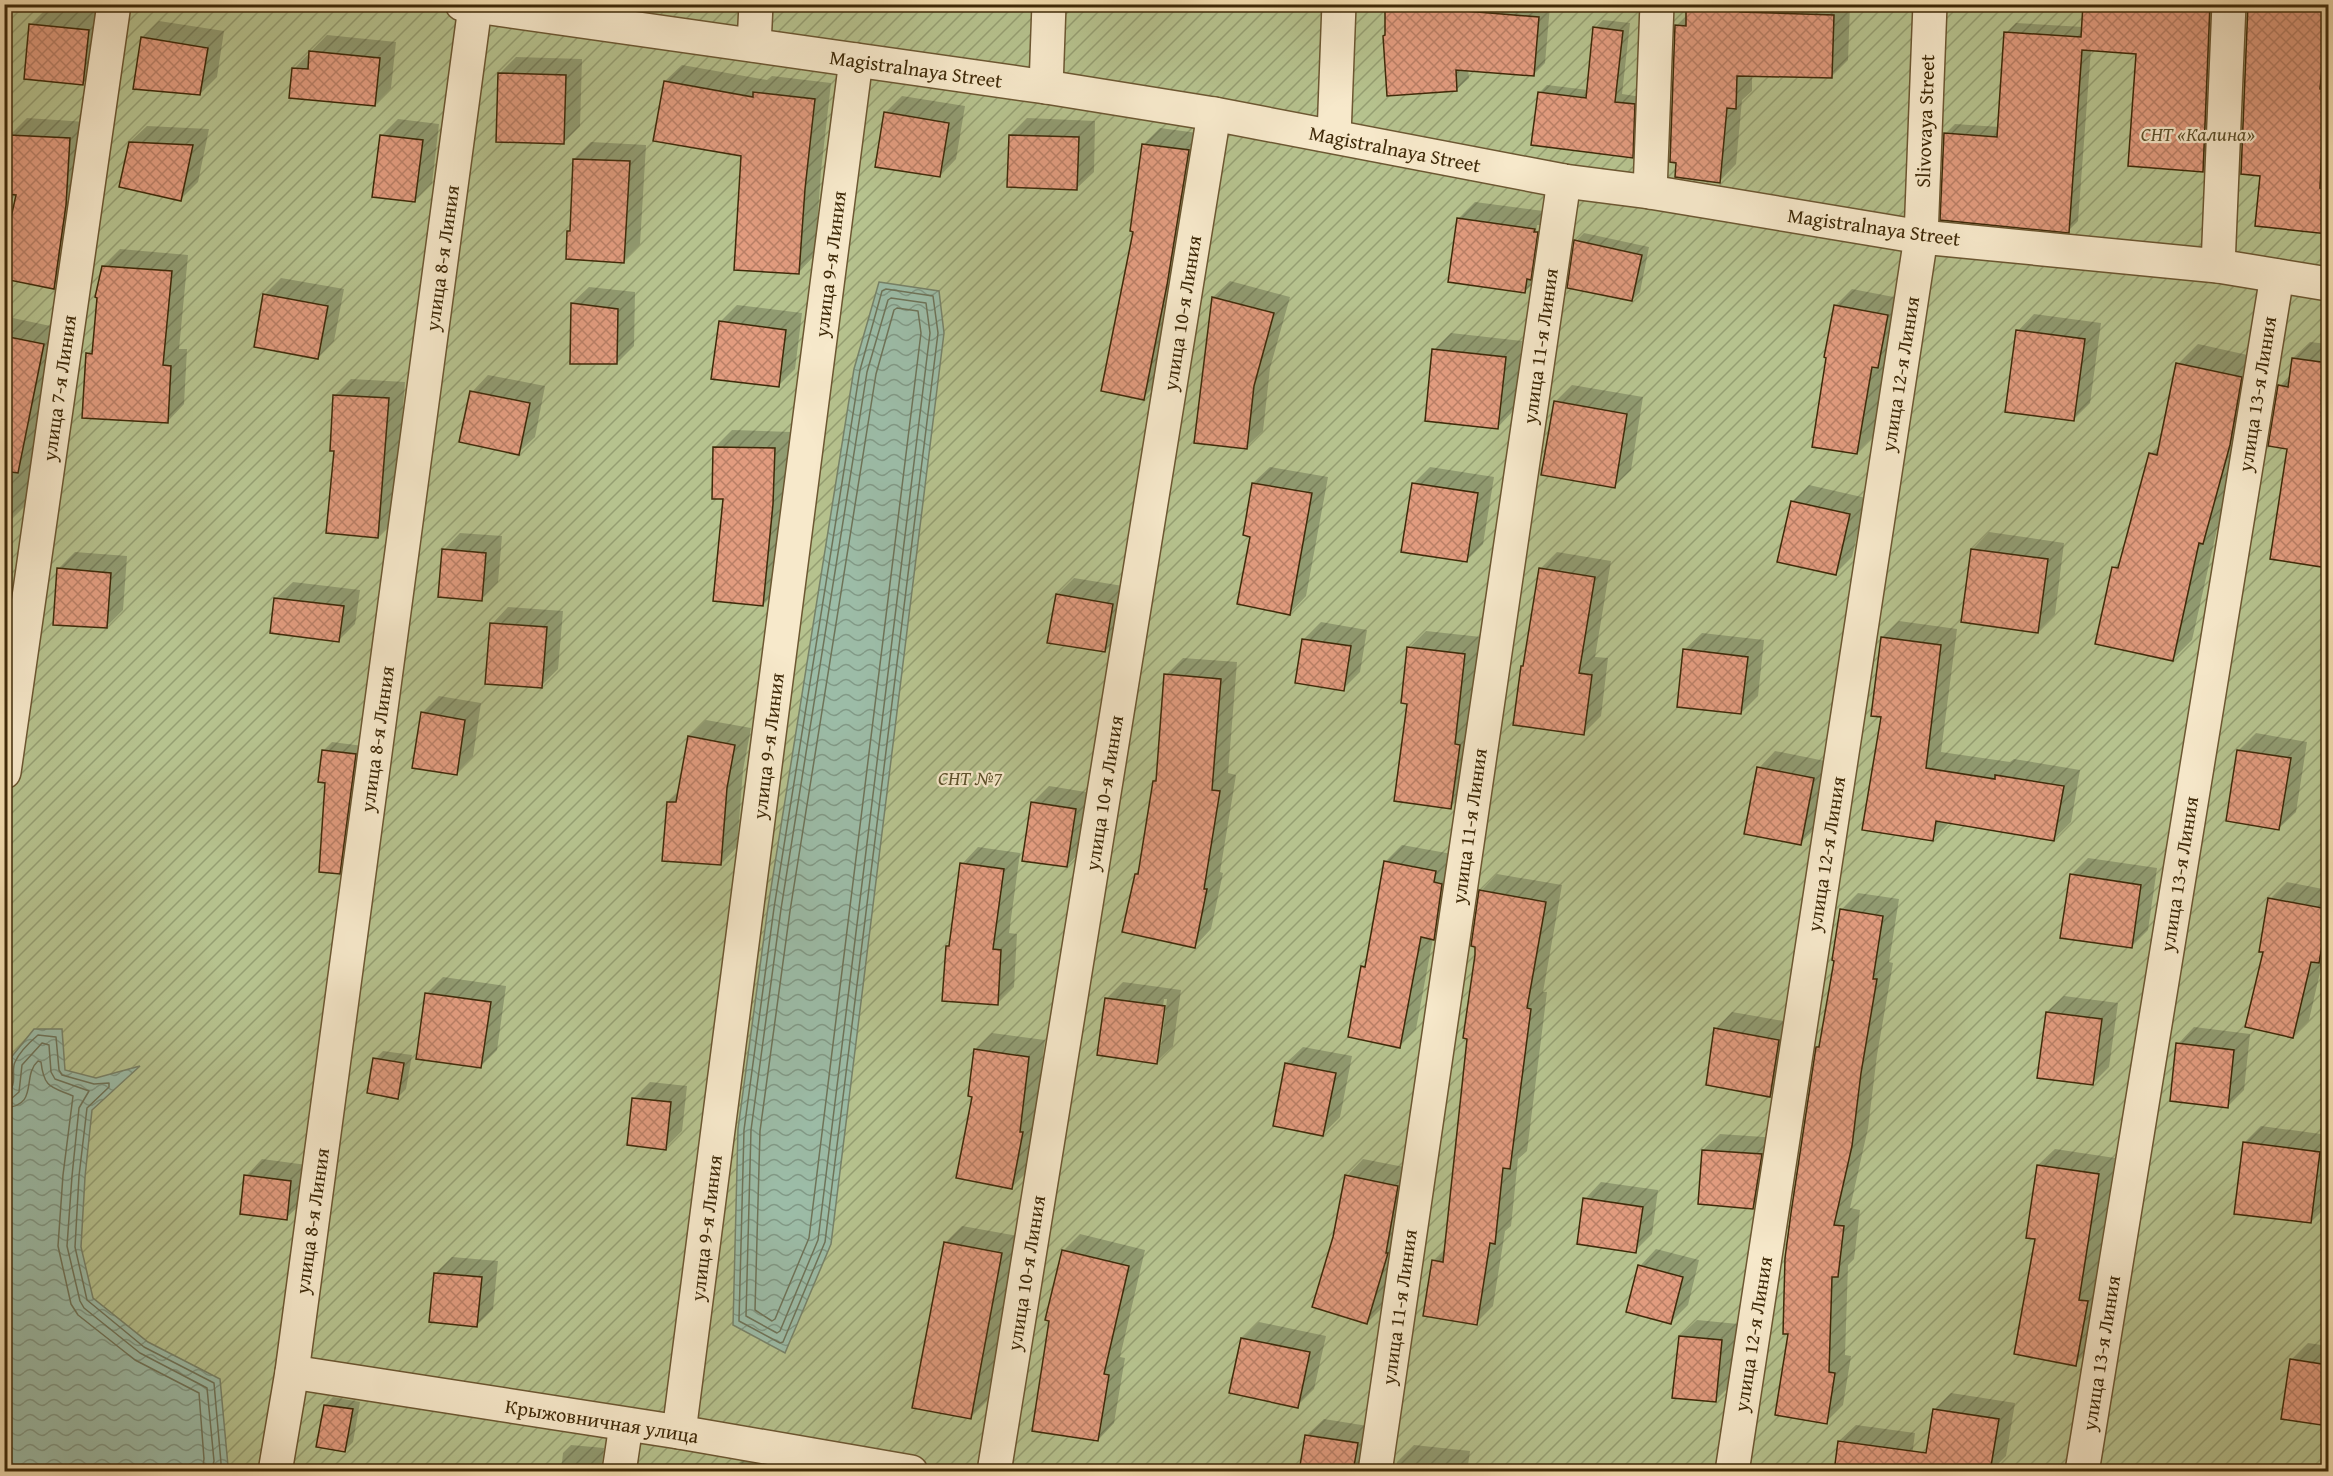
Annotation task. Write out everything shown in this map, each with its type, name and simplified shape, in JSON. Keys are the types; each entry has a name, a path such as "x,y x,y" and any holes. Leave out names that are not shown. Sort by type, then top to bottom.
{"street":[{"name":"улица 7-я Линия","path":"4,772 114,4"},
{"path":"754,45 756,4"},
{"path":"1046,87 1049,4"},
{"path":"1334,136 1339,4"},
{"path":"1650,192 1657,4"},
{"name":"Slivovaya Street","path":"1921,237 1930,4"},
{"path":"2218,266 2229,4"},
{"name":"Magistralnaya Street","path":"469,6 1046,87 1214,114 1564,181 1650,192 1921,237 2218,266 2328,284"},
{"name":"улица 8-я Линия","path":"275,1472 292,1372 469,6"},
{"name":"улица 9-я Линия","path":"680,1432 856,60"},
{"name":"улица 10-я Линия","path":"994,1472 1214,114"},
{"name":"улица 11-я Линия","path":"1375,1472 1564,181"},
{"name":"улица 12-я Линия","path":"1732,1472 1921,237"},
{"name":"улица 13-я Линия","path":"2082,1472 2277,276"},
{"name":"Крыжовничная улица","path":"292,1372 680,1432 911,1472"},
{"path":"619,1472 626,1425"}],"green space":[{"name":"СНТ №7","path":"5,5 2328,5 2328,1471 5,1472"}],"water":[{"path":"879,282 939,291 944,333 831,1244 785,1353 733,1325 738,1129 768,907 854,369"},
{"path":"34,1029 62,1029 65,1070 96,1078 140,1066 92,1110 81,1247 93,1298 148,1342 220,1379 228,1466 223,1471 5,1471 5,1103 9,1060"}],"building":[{"path":"1385,4 1453,4 1453,10 1539,17 1534,76 1456,70 1457,91 1387,96 1383,36 1385,35"},
{"path":"1686,4 1740,4 1740,12 1834,15 1832,78 1737,76 1736,109 1727,108 1720,183 1675,177 1676,163 1670,162 1675,25 1686,26"},
{"path":"2083,4 2210,4 2203,172 2128,166 2136,54 2082,50 2069,233 1940,220 1944,133 1997,137 2004,32 2081,37"},
{"path":"2248,4 2328,4 2320,89 2325,90 2320,188 2328,189 2328,234 2255,226 2260,176 2241,174"},
{"path":"29,24 89,30 83,85 24,79"},
{"path":"1593,27 1623,31 1615,102 1635,104 1633,158 1531,145 1538,92 1586,98"},
{"path":"141,37 208,48 200,95 133,89"},
{"path":"309,51 380,58 375,106 289,98 292,68 308,69"},
{"path":"498,73 566,75 564,144 496,142"},
{"path":"664,81 753,97 753,92 815,99 799,274 734,270 741,156 653,141"},
{"path":"884,112 949,123 940,177 875,167"},
{"path":"9,135 70,138 66,205 54,289 4,279 4,250 16,195 5,194"},
{"path":"380,135 423,140 415,202 372,197"},
{"path":"1009,135 1079,137 1077,190 1007,187"},
{"path":"129,142 193,145 181,201 119,187"},
{"path":"1142,144 1189,150 1167,285 1144,400 1101,391 1133,232 1130,231"},
{"path":"573,159 630,161 624,263 566,259 567,231 570,231"},
{"path":"1457,218 1535,229 1534,232 1538,232 1531,280 1527,279 1525,293 1448,282"},
{"path":"1574,240 1642,255 1632,301 1567,288"},
{"path":"102,266 172,271 163,365 171,366 168,423 82,418 86,353 92,354 97,298 95,297"},
{"path":"263,294 328,306 318,359 254,347"},
{"path":"1212,297 1274,313 1254,386 1247,449 1194,443"},
{"path":"571,303 618,309 617,364 570,364"},
{"path":"1834,305 1888,315 1878,368 1872,367 1857,454 1812,447 1826,358 1824,357"},
{"path":"719,321 786,330 779,387 711,379"},
{"path":"2016,330 2085,339 2074,421 2005,412"},
{"path":"4,336 44,344 18,473 4,471"},
{"path":"1432,349 1506,357 1498,429 1425,421"},
{"path":"2292,358 2328,363 2328,568 2270,559 2287,449 2268,446 2278,385 2288,387"},
{"path":"2176,363 2242,377 2230,445 2203,544 2199,543 2173,661 2095,644 2112,567 2118,568 2149,453 2157,455"},
{"path":"470,391 530,403 519,455 459,442"},
{"path":"333,395 389,398 378,538 326,533 334,451 330,451"},
{"path":"1554,401 1627,414 1615,488 1541,475"},
{"path":"713,447 775,448 773,504 763,606 713,601 723,499 712,499"},
{"path":"1252,483 1312,493 1290,615 1237,604 1250,537 1243,535"},
{"path":"1412,483 1478,493 1467,562 1401,552"},
{"path":"1791,501 1850,514 1836,575 1777,562"},
{"path":"442,549 486,553 482,601 438,597"},
{"path":"1971,549 2048,559 2038,633 1961,622"},
{"path":"57,568 111,573 107,628 53,625"},
{"path":"1539,568 1595,577 1579,673 1592,675 1584,735 1513,725"},
{"path":"1056,594 1113,604 1105,652 1047,643"},
{"path":"274,598 344,606 339,642 270,633"},
{"path":"490,623 547,627 542,688 485,684"},
{"path":"1881,637 1941,645 1926,768 1995,779 1995,775 2064,786 2054,841 1936,821 1933,841 1862,830 1881,717 1871,716"},
{"path":"1302,639 1351,646 1344,691 1295,683"},
{"path":"1407,647 1465,654 1455,744 1460,745 1451,809 1394,801 1407,704 1401,703"},
{"path":"1683,649 1748,657 1741,714 1677,707"},
{"path":"1164,674 1221,679 1212,790 1220,791 1204,889 1207,889 1195,948 1122,932 1135,874 1138,874 1153,781 1156,781"},
{"path":"421,712 465,720 457,775 412,768"},
{"path":"688,736 735,745 727,788 721,865 662,861 667,802 676,802"},
{"path":"322,750 356,754 340,874 319,872 325,783 318,782"},
{"path":"2237,750 2291,758 2279,830 2226,821"},
{"path":"1757,767 1814,778 1801,845 1744,834"},
{"path":"1031,802 1076,809 1067,867 1022,861"},
{"path":"1384,861 1436,871 1434,882 1442,884 1434,940 1421,937 1400,1048 1348,1037 1361,966 1365,967"},
{"path":"960,863 1004,869 993,949 1001,950 998,1005 942,1001 946,946 949,946"},
{"path":"2070,874 2141,885 2132,948 2060,938"},
{"path":"1479,890 1546,902 1527,1008 1531,1009 1510,1169 1503,1168 1495,1244 1490,1243 1477,1325 1423,1316 1432,1260 1443,1262 1467,1039 1463,1038 1475,955 1475,947 1471,946"},
{"path":"2268,898 2328,909 2319,963 2311,962 2293,1038 2245,1027 2263,952 2259,952"},
{"path":"1840,909 1883,916 1873,979 1877,979 1861,1073 1852,1146 1834,1225 1844,1226 1838,1277 1832,1277 1829,1372 1835,1373 1827,1424 1775,1415 1788,1334 1783,1334 1785,1258 1816,1047 1819,1047 1834,961 1832,960"},
{"path":"425,993 491,1002 481,1068 416,1059"},
{"path":"1105,998 1165,1006 1157,1064 1097,1055"},
{"path":"2046,1012 2102,1019 2093,1085 2037,1078"},
{"path":"1714,1028 1779,1040 1770,1097 1706,1085"},
{"path":"2176,1043 2234,1050 2228,1108 2170,1101"},
{"path":"974,1049 1029,1057 1020,1132 1023,1132 1012,1189 956,1178 972,1097 968,1096"},
{"path":"373,1058 404,1063 398,1099 367,1093"},
{"path":"1285,1063 1336,1073 1323,1136 1273,1126"},
{"path":"632,1098 671,1102 666,1150 627,1145"},
{"path":"2243,1142 2320,1152 2311,1223 2234,1214"},
{"path":"1702,1150 1762,1154 1753,1209 1698,1204"},
{"path":"2037,1165 2099,1174 2079,1300 2088,1301 2076,1366 2014,1354 2035,1239 2026,1238"},
{"path":"244,1175 291,1181 287,1220 240,1214"},
{"path":"1345,1175 1398,1186 1386,1253 1388,1253 1367,1324 1312,1307 1333,1237"},
{"path":"1583,1198 1643,1207 1636,1253 1577,1244"},
{"path":"944,1242 1002,1253 971,1419 912,1408"},
{"path":"1062,1250 1129,1266 1104,1374 1109,1375 1098,1441 1032,1431 1049,1321 1045,1320"},
{"path":"1638,1265 1683,1277 1671,1324 1626,1312"},
{"path":"434,1273 482,1277 477,1327 429,1322"},
{"path":"1679,1336 1722,1340 1716,1402 1672,1398"},
{"path":"1241,1338 1310,1352 1298,1408 1229,1393"},
{"path":"2290,1359 2328,1365 2328,1426 2281,1419"},
{"path":"324,1405 353,1409 345,1452 316,1447"},
{"path":"1933,1409 1999,1419 1990,1472 1972,1472 1932,1465 1932,1472 1834,1472 1838,1441 1926,1453"},
{"path":"1305,1435 1358,1443 1353,1472 1299,1472"}],"park label":[{"name":"СНТ «Калина»","path":"2198,134"}]}
